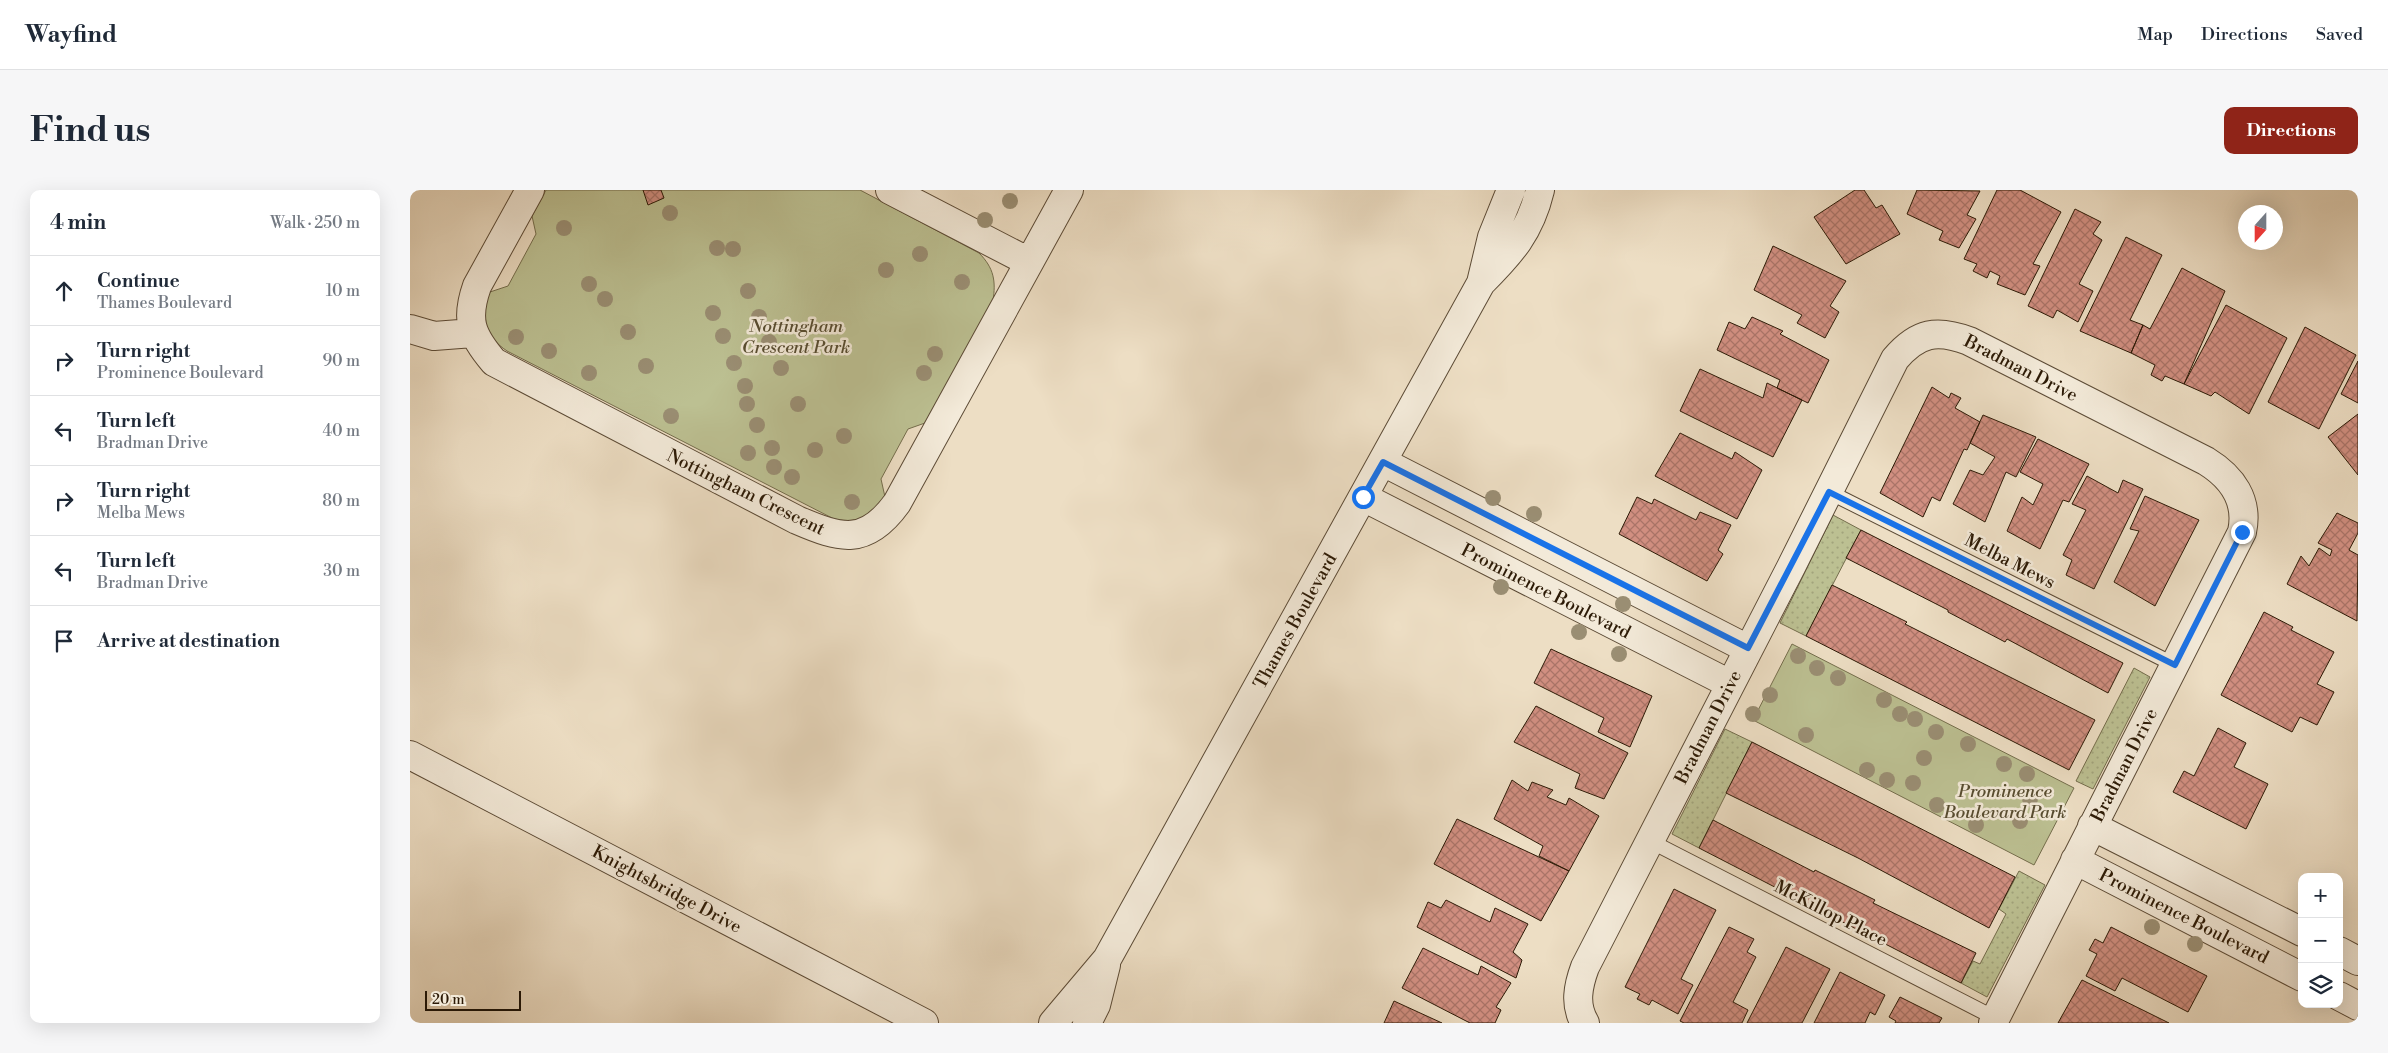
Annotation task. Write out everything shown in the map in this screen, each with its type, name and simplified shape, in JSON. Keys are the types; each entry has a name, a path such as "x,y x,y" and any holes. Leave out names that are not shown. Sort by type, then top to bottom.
{"street":[{"path":"410,329 434,336 473,333 470,316 477,286 530,190"},
{"path":"890,190 1029,262"},
{"name":"Nottingham Crescent","path":"473,333 494,362 510,372 797,520 829,534 858,535 870,530 883,521 897,503 1069,190"},
{"name":"Thames Boulevard","path":"1053,1023 1107,958 1383,462 1481,283 1492,237 1511,190"},
{"name":"Thames Boulevard","path":"1481,283 1505,260 1523,236 1533,215 1540,190"},
{"name":"Bradman Drive","path":"1580,1021 1578,992 1585,967 1896,359 1905,347 1924,336 1942,334 1955,336 1982,348 2206,461 2228,478 2237,490 2245,518 2242,532 1994,1020"},
{"path":"1383,462 1748,648"},
{"name":"Prominence Boulevard","path":"1363,497 1730,684"},
{"name":"Knightsbridge Drive","path":"410,755 924,1023"},
{"path":"2092,826 2298,930"},
{"name":"Prominence Boulevard","path":"2075,860 2298,968"},
{"path":"2343,953 2358,961"},
{"name":"Thames Boulevard","path":"1087,1023 1096,1005 1107,958"},
{"path":"2343,998 2358,1006"}],"lane":[{"name":"Melba Mews","path":"1829,492 2175,665"},
{"name":"McKillop Place","path":"1650,841 1994,1020"}],"green space":[{"name":"Nottingham Crescent Park","path":"546,190 860,190 979,253 988,264 993,275 993,301 925,423 908,429 881,479 885,497 864,517 851,520 834,519 507,351 494,339 486,325 486,301 490,292 508,286 536,234 532,216"},
{"path":"1833,515 1861,530 1806,636 1780,623"},
{"name":"Prominence Boulevard Park","path":"1792,644 2074,788 2034,865 1753,720"},
{"path":"2134,668 2150,677 2093,789 2076,781"},
{"path":"1725,729 1752,742 1699,848 1672,834"},
{"path":"2019,871 2045,885 1987,997 1961,983 1973,961 1980,964 2006,914 1999,909"}],"building":[{"path":"643,190 661,190 664,198 648,205"},
{"path":"1855,190 1864,190 1876,208 1882,205 1900,234 1846,264 1814,217"},
{"path":"1917,190 1980,191 1967,215 1976,219 1959,248 1939,240 1943,231 1907,214"},
{"path":"1997,190 2020,190 2061,212 2033,264 2040,266 2025,295 1997,284 2000,276 1990,271 1987,278 1973,271 1977,264 1964,259"},
{"path":"2075,209 2101,222 2093,234 2102,240 2079,284 2093,291 2078,322 2057,310 2053,318 2028,306"},
{"path":"2126,237 2162,255 2130,320 2143,325 2131,353 2080,331"},
{"path":"1773,246 1846,281 1830,306 1839,312 1825,338 1797,323 1802,315 1754,290"},
{"path":"2182,268 2225,291 2184,384 2165,376 2162,381 2151,375 2155,365 2131,353 2143,325 2150,329"},
{"path":"2226,305 2287,338 2249,414 2215,392 2211,396 2184,384"},
{"path":"1752,317 1783,331 1780,334 1829,360 1808,403 1777,388 1780,380 1717,350 1729,322 1745,329"},
{"path":"2305,327 2356,355 2319,429 2268,402"},
{"path":"2358,361 2358,403 2341,394"},
{"path":"1700,369 1763,398 1767,383 1802,400 1773,457 1680,411"},
{"path":"1932,387 1949,398 1951,393 1961,398 1955,408 1980,422 1967,450 1964,449 1940,501 1932,497 1923,517 1880,493"},
{"path":"2358,414 2358,475 2328,437"},
{"path":"1983,415 2036,437 2016,477 2006,472 1985,522 1953,504 1970,470 1983,475 1995,457 1970,443"},
{"path":"1680,433 1732,459 1735,452 1762,470 1737,519 1655,476"},
{"path":"2038,439 2089,464 2069,502 2063,500 2040,549 2007,531 2022,497 2033,505 2043,484 2020,472"},
{"path":"2087,476 2118,493 2123,480 2143,489 2094,589 2066,575 2072,560 2063,555 2086,510 2072,504"},
{"path":"2145,496 2199,520 2155,606 2114,582 2139,531 2130,529"},
{"path":"1637,497 1652,504 1654,499 1696,520 1700,512 1731,525 1718,550 1723,554 1707,581 1619,534"},
{"path":"2337,513 2358,523 2358,533 2349,550 2358,555 2357,621 2287,584 2301,556 2309,566 2319,548 2330,556 2332,550 2318,543"},
{"path":"1861,530 2123,663 2108,693 2007,639 2005,642 1948,612 1948,610 1846,558"},
{"path":"1832,585 2095,720 2069,770 1806,636"},
{"path":"2264,612 2293,627 2291,630 2334,652 2317,684 2334,692 2317,725 2300,717 2292,732 2221,695"},
{"path":"1551,649 1652,696 1630,747 1598,732 1604,718 1534,683"},
{"path":"1536,706 1628,753 1604,799 1575,788 1580,774 1514,742"},
{"path":"2218,728 2246,743 2234,767 2268,784 2246,829 2173,792 2184,771 2194,776"},
{"path":"1752,742 2015,877 1989,928 1858,858 1726,793"},
{"path":"1512,780 1528,791 1532,782 1553,790 1547,797 1566,805 1569,798 1599,816 1569,871 1539,856 1543,846 1494,819"},
{"path":"1457,819 1569,871 1541,921 1434,864"},
{"path":"1713,820 1814,872 1815,870 1875,900 1873,903 1976,953 1961,983 1699,848"},
{"path":"1674,889 1716,910 1681,979 1693,985 1678,1014 1652,1000 1649,1005 1637,999 1640,994 1625,987"},
{"path":"1446,900 1490,922 1495,908 1528,924 1513,952 1522,960 1516,978 1417,927 1428,902 1441,908"},
{"path":"1729,927 1754,939 1747,952 1756,957 1733,1002 1748,1010 1742,1023 1684,1023 1680,1021"},
{"path":"2111,927 2207,976 2188,1012 2122,978 2115,991 2086,976 2097,954 2089,950 2095,939 2103,943"},
{"path":"1786,947 1830,969 1802,1023 1747,1023"},
{"path":"1423,948 1478,975 1481,966 1511,983 1496,1007 1501,1010 1495,1023 1470,1023 1402,988"},
{"path":"1840,972 1885,995 1875,1015 1870,1012 1865,1023 1814,1023"},
{"path":"2082,980 2169,1023 2058,1023"},
{"path":"1900,997 1942,1018 1939,1023 1895,1023 1896,1021 1889,1017"},
{"path":"1394,1001 1442,1023 1384,1023"}],"route":[{"path":"1363,497 1383,462 1420,483 1748,648 1829,492 2175,665 2242,532"}]}
